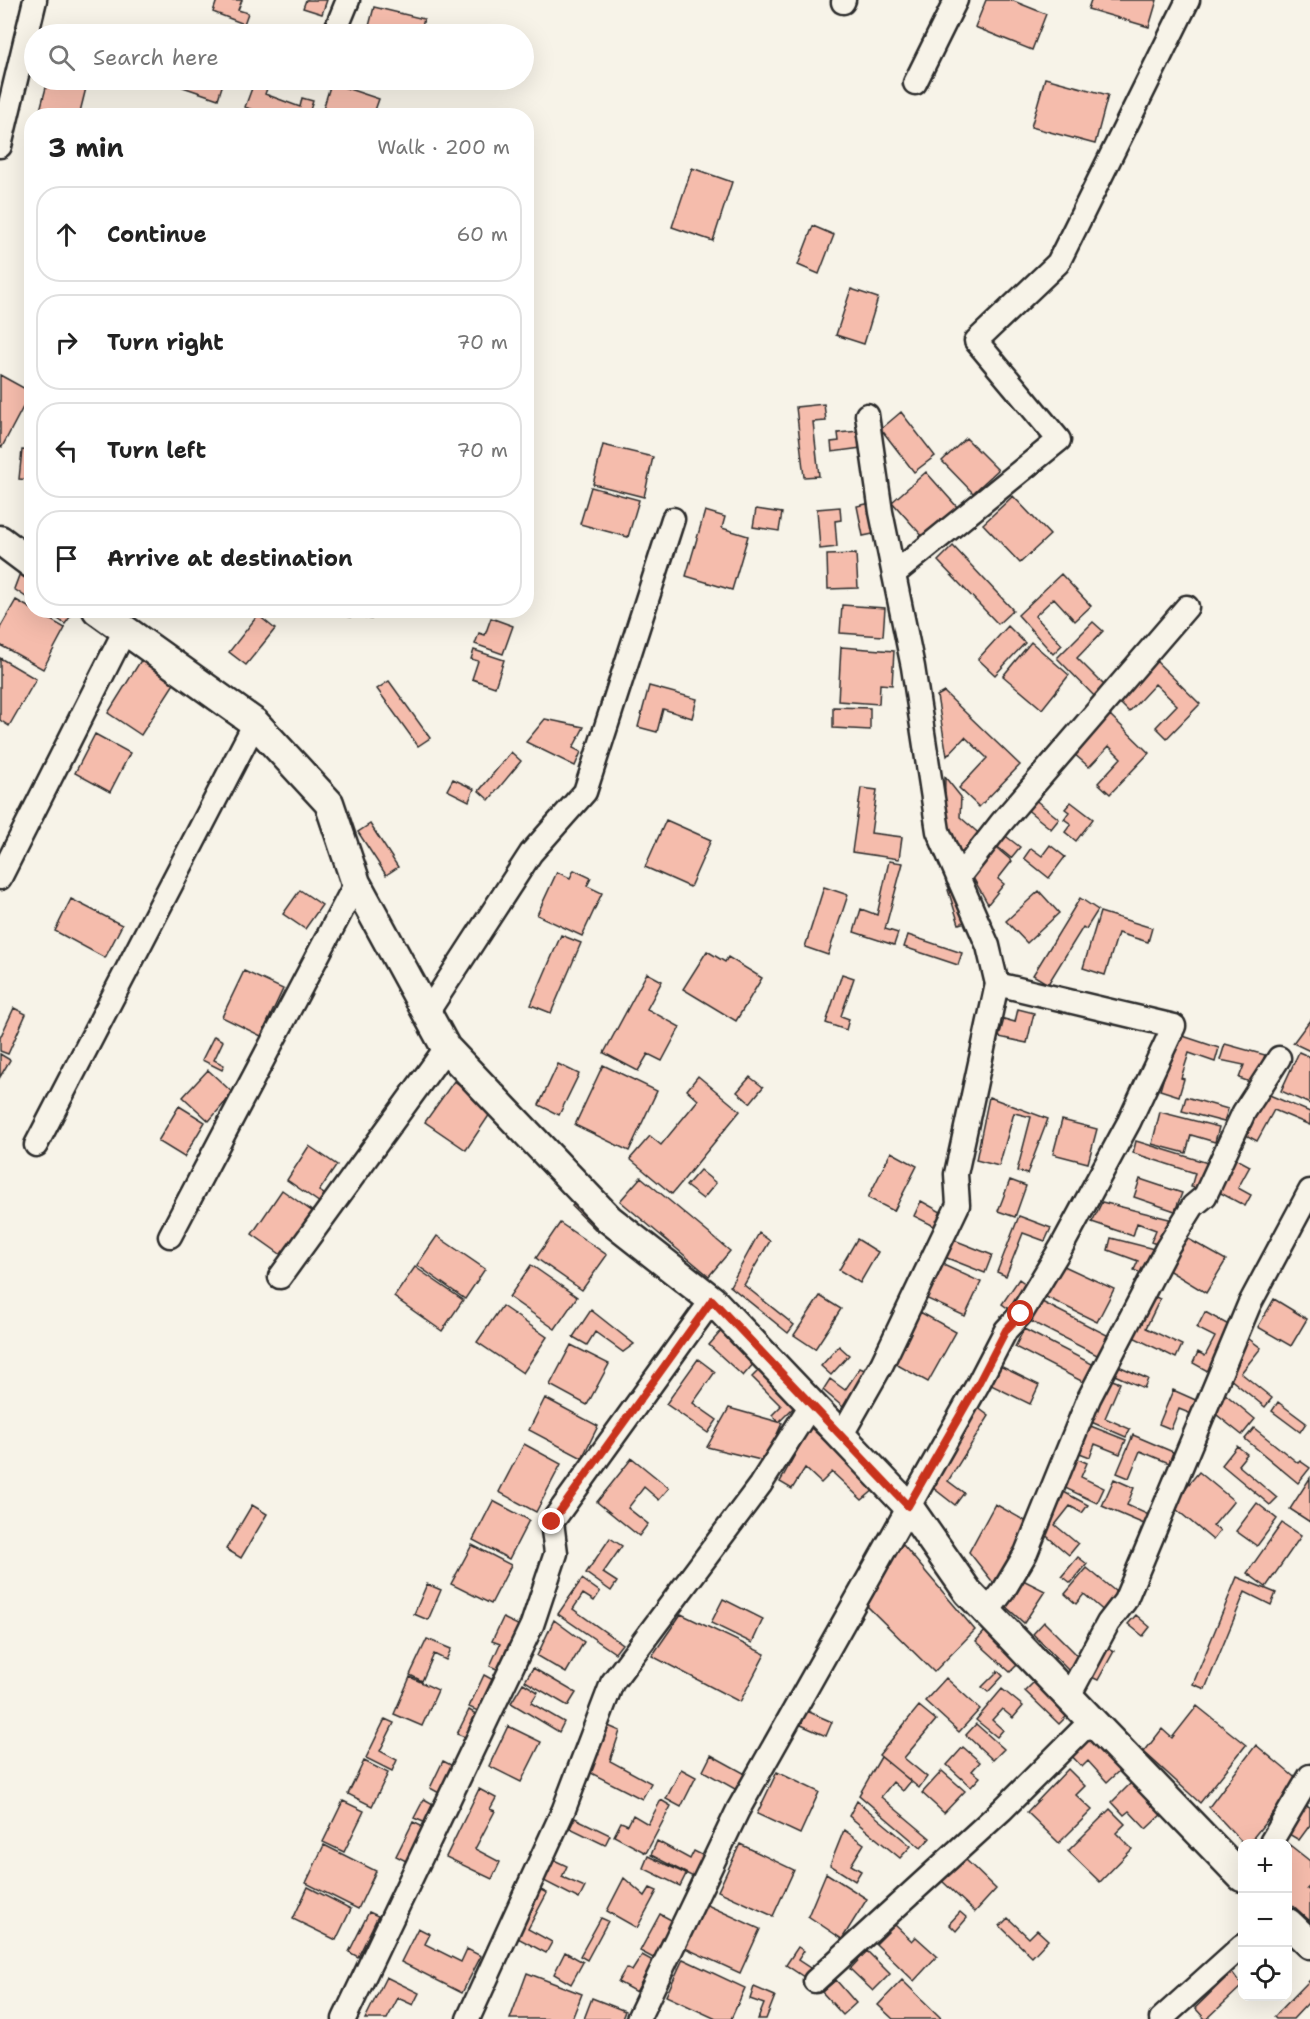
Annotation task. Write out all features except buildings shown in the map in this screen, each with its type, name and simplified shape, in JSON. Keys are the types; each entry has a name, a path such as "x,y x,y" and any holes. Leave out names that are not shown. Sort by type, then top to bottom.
{"street":[{"path":"29,24 35,0"},
{"path":"338,24 348,0"},
{"path":"915,83 956,0"},
{"path":"894,574 1059,440 976,341 1058,263 1188,0"},
{"path":"0,146 24,46"},
{"path":"841,1436 882,1364 958,1205 956,1174 997,984 988,946 938,831 913,667 881,512 867,415"},
{"path":"427,1013 531,853 585,792 673,519"},
{"path":"2,548 24,560"},
{"path":"958,878 1009,814 1187,607"},
{"path":"108,618 255,723 329,803 356,884 446,1048 609,1219 712,1300 908,1506 969,1592 1238,1873"},
{"path":"0,878 125,630"},
{"path":"36,1145 255,723"},
{"path":"170,1236 356,884"},
{"path":"638,2019 738,1810 978,1384 1006,1330 1021,1314 1062,1246 1129,1122 1174,1026 997,984"},
{"path":"280,1277 446,1048"},
{"path":"988,1611 1004,1590 1026,1553 1089,1398 1167,1248 1193,1206 1205,1196 1244,1112 1279,1059"},
{"path":"1069,1696 1108,1623 1125,1600 1249,1305 1310,1191"},
{"path":"344,2019 532,1625 556,1553 552,1522 712,1300"},
{"path":"468,2019 564,1809 612,1683 760,1485 811,1405"},
{"path":"815,1981 1002,1810 1092,1720"},
{"path":"1273,1839 1310,1776"},
{"path":"1292,1928 1310,1944"},
{"path":"1161,2019 1241,1947"}],"route":[{"path":"552,1522 712,1300 908,1506 978,1384 1006,1330 1021,1314"}]}
